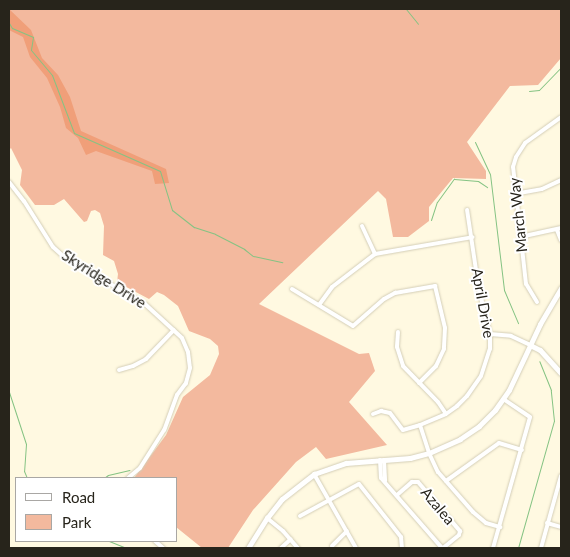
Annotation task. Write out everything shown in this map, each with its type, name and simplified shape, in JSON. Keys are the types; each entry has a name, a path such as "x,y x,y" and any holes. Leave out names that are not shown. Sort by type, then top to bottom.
{"street":[{"name":"March Way","path":"537,302 526,284 514,194 513,167 520,150 532,137 552,126 561,117"},
{"path":"514,194 542,189 561,180"},
{"name":"Skyridge Drive","path":"9,182 24,201 53,247 64,257 145,304 182,338 188,352 190,368 186,383 177,395 164,430 140,468 129,477"},
{"name":"April Drive","path":"420,425 446,414 467,396 480,376 490,349 490,334 479,290 473,237 467,210"},
{"path":"362,226 375,254"},
{"path":"520,237 559,229 561,240"},
{"path":"319,305 332,287 375,254 473,237"},
{"path":"292,289 353,326 380,302 395,293 435,286 444,328 444,348 436,366 419,383"},
{"path":"248,548 267,518 289,491 314,474 346,463 410,458 429,453 449,445 471,432 487,418 503,399 561,288"},
{"path":"119,370 133,366 146,359 174,330"},
{"path":"398,332 399,356 409,374 446,414"},
{"path":"490,334 511,336 540,350 561,373"},
{"path":"493,548 530,417 503,399"},
{"path":"374,414 379,411 390,413 403,430 420,425 429,453 438,472 479,518 500,527"},
{"path":"446,481 499,443 522,450"},
{"name":"Azalea","path":"382,460 386,481 397,495 443,548 459,535 460,531 418,482 413,482 397,495"},
{"path":"314,474 356,548"},
{"path":"541,548 547,523 560,488 561,476"},
{"path":"300,516 359,484 400,537 402,548"},
{"path":"267,518 291,539 298,548"},
{"path":"547,523 561,527"},
{"path":"332,546 347,531"},
{"path":"281,548 291,539"}],"green space":[{"path":"9,9 561,9 561,58 538,85 510,86 467,142 486,171 486,179 453,178 429,207 429,221 408,237 393,237 386,199 378,191 259,304 359,354 369,353 375,371 349,402 387,445 326,459 316,447 296,462 253,510 228,548 202,548 178,529 178,477 135,477 166,435 183,397 210,375 219,354 218,346 210,339 189,331 178,306 164,295 157,292 149,299 117,282 118,274 114,261 103,255 104,226 100,213 95,210 91,211 87,221 84,222 64,199 54,205 35,205 20,185 22,170 11,148 9,150"}],"shaded area":[{"path":"9,9 31,30 42,58 58,75 70,97 81,131 166,169 169,183 155,184 152,171 96,151 86,155 78,138 66,128 60,107 47,78 30,57 23,37 9,30"}],"waterway":[{"path":"406,9 418,24"},
{"path":"9,23 12,28 33,37 31,50 52,75 74,133 160,171 172,210 194,227 215,234 244,249 253,256 282,262"},
{"path":"529,91 539,90 561,67"},
{"path":"475,142 490,174 504,290 518,323"},
{"path":"431,220 437,202 454,179 478,181 487,187"},
{"path":"518,548 554,421 551,390 539,361"},
{"path":"9,392 26,444 24,471 27,477"},
{"path":"105,477 129,470"},
{"path":"111,542 126,548"}]}
